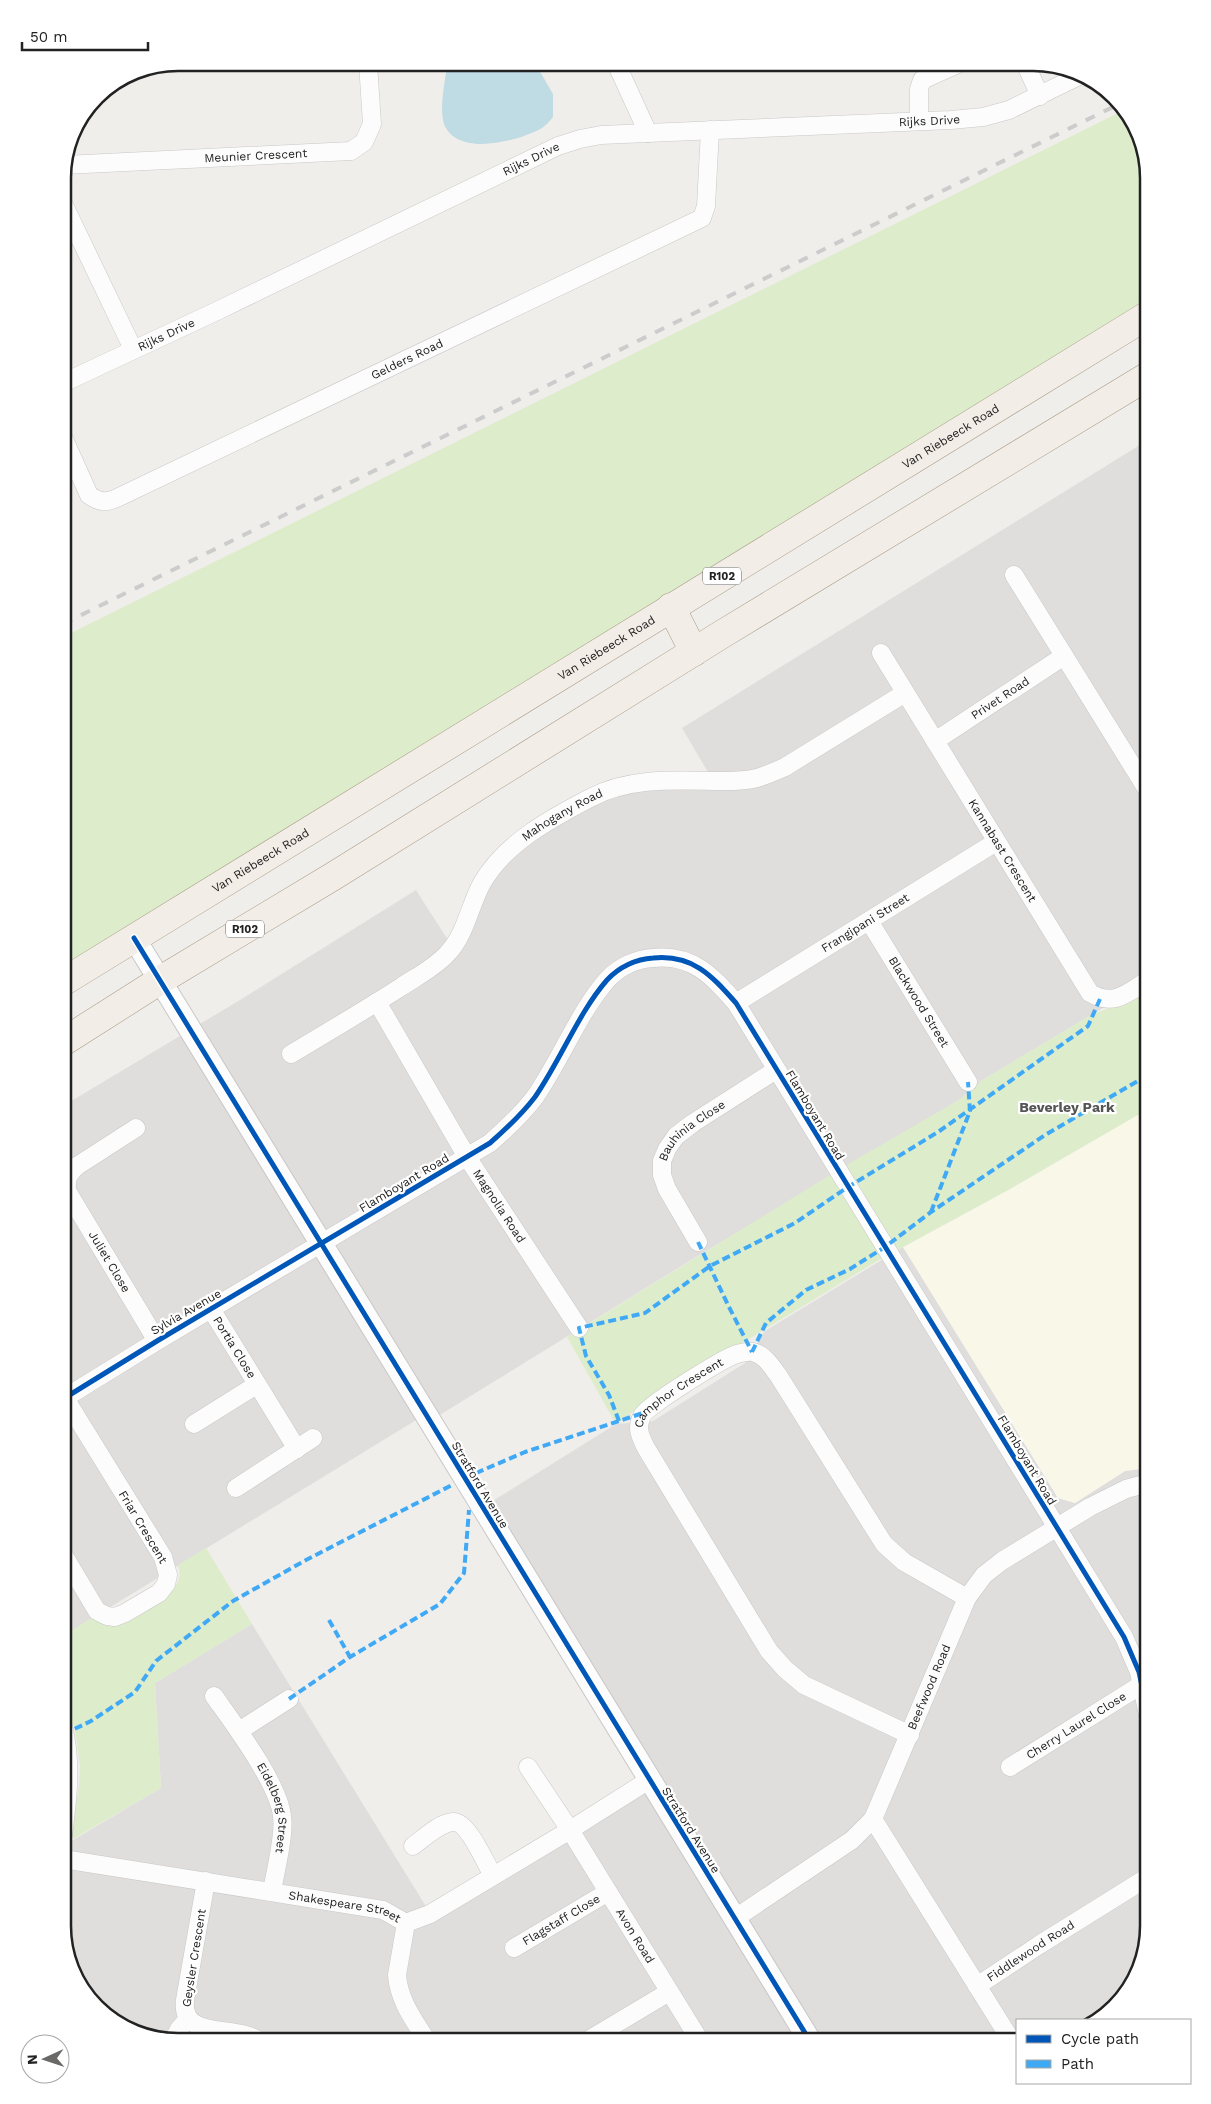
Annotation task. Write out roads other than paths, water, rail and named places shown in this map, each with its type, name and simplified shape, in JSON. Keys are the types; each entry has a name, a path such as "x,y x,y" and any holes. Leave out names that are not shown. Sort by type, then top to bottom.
{"main road":[{"name":"Van Riebeeck Road","path":"71,977 670,607 1140,320"},
{"name":"R102","path":"71,1037 159,981 332,878 694,652 1140,381"},
{"path":"670,607 694,652"}],"street":[{"name":"Meunier Crescent","path":"72,164 351,151 364,142 372,124 369,71"},
{"path":"620,71 648,133"},
{"path":"919,121 919,85 922,80 942,71"},
{"path":"1028,71 1040,96"},
{"name":"Rijks Drive","path":"71,379 219,310 558,146 591,137 648,133 983,117 1009,110 1073,79"},
{"name":"Gelders Road","path":"71,455 89,495 97,501 106,503 702,218 706,206 710,130"},
{"path":"71,239 133,349"},
{"path":"1014,575 1140,778"},
{"name":"Kannabast Crescent","path":"881,654 1090,993 1100,999 1111,1000 1140,985"},
{"name":"Privet Road","path":"935,741 1064,656"},
{"name":"Mahogany Road","path":"291,1054 377,1002 426,970 446,954 455,944 466,924 481,885 504,854 524,838 592,797 616,787 641,782 740,781 769,775 785,767 905,692"},
{"name":"Frangipani Street","path":"736,1003 996,842"},
{"name":"Blackwood Street","path":"869,922 968,1082"},
{"name":"Stratford Avenue","path":"134,938 804,2033"},
{"name":"Flamboyant Road","path":"320,1244 468,1158 490,1143 508,1127 534,1098 607,979 624,966 640,959 660,957 678,959 694,964 713,977 736,1003 1124,1637 1135,1661 1140,1680"},
{"name":"Magnolia Road","path":"377,1002 468,1158 579,1328"},
{"name":"Bauhinia Close","path":"698,1242 667,1189 662,1176 662,1161 667,1149 676,1136 692,1123 776,1070"},
{"name":"Juliet Close","path":"71,1171 136,1128"},
{"name":"Juliet Close","path":"71,1198 157,1341"},
{"name":"Sylvia Avenue","path":"71,1392 320,1244"},
{"name":"Portia Close","path":"211,1309 297,1449"},
{"name":"Camphor Crescent","path":"910,1735 804,1684 769,1651 646,1448 639,1434 639,1424 643,1413 686,1383 734,1355 752,1352 765,1358 778,1375 884,1544 904,1562 968,1598"},
{"name":"Portia Close","path":"194,1424 256,1385"},
{"name":"Friar Crescent","path":"71,1410 163,1557 168,1575 166,1584 159,1593 115,1617 107,1616 97,1611 71,1569"},
{"path":"236,1488 313,1438"},
{"name":"Beefwood Road","path":"734,1918 852,1840 873,1819 968,1598 977,1583 993,1568 1090,1507 1126,1489 1140,1485"},
{"name":"Cherry Laurel Close","path":"1010,1767 1140,1685"},
{"name":"Eidelberg Street","path":"214,1696 238,1731 278,1797 283,1818 272,1892"},
{"path":"238,1731 289,1699"},
{"name":"Avon Road","path":"528,1767 570,1830 695,2033"},
{"name":"Shakespeare Street","path":"71,1860 383,1910 406,1923 430,1914 649,1780"},
{"name":"Fiddlewood Road","path":"873,1819 977,1986 1140,1882"},
{"path":"413,1846 447,1824 458,1823 467,1830 493,1876"},
{"name":"Geysler Crescent","path":"206,1882 185,2000 185,2013 188,2019 197,2026 235,2033"},
{"name":"Flagstaff Close","path":"514,1948 608,1892"},
{"path":"406,1923 397,1975 398,1983 402,2000 422,2033"},
{"path":"977,1986 1007,2033"},
{"path":"600,2033 669,1992"},
{"path":"177,2033 188,2019"}],"water":[{"path":"447,71 540,71 553,94 553,117 542,128 519,138 489,144 475,144 462,141 451,134 444,124 442,110"}],"railway":[{"path":"71,620 1112,107"}],"district":[{"name":"Beverley Park","path":"1067,1107"}]}
